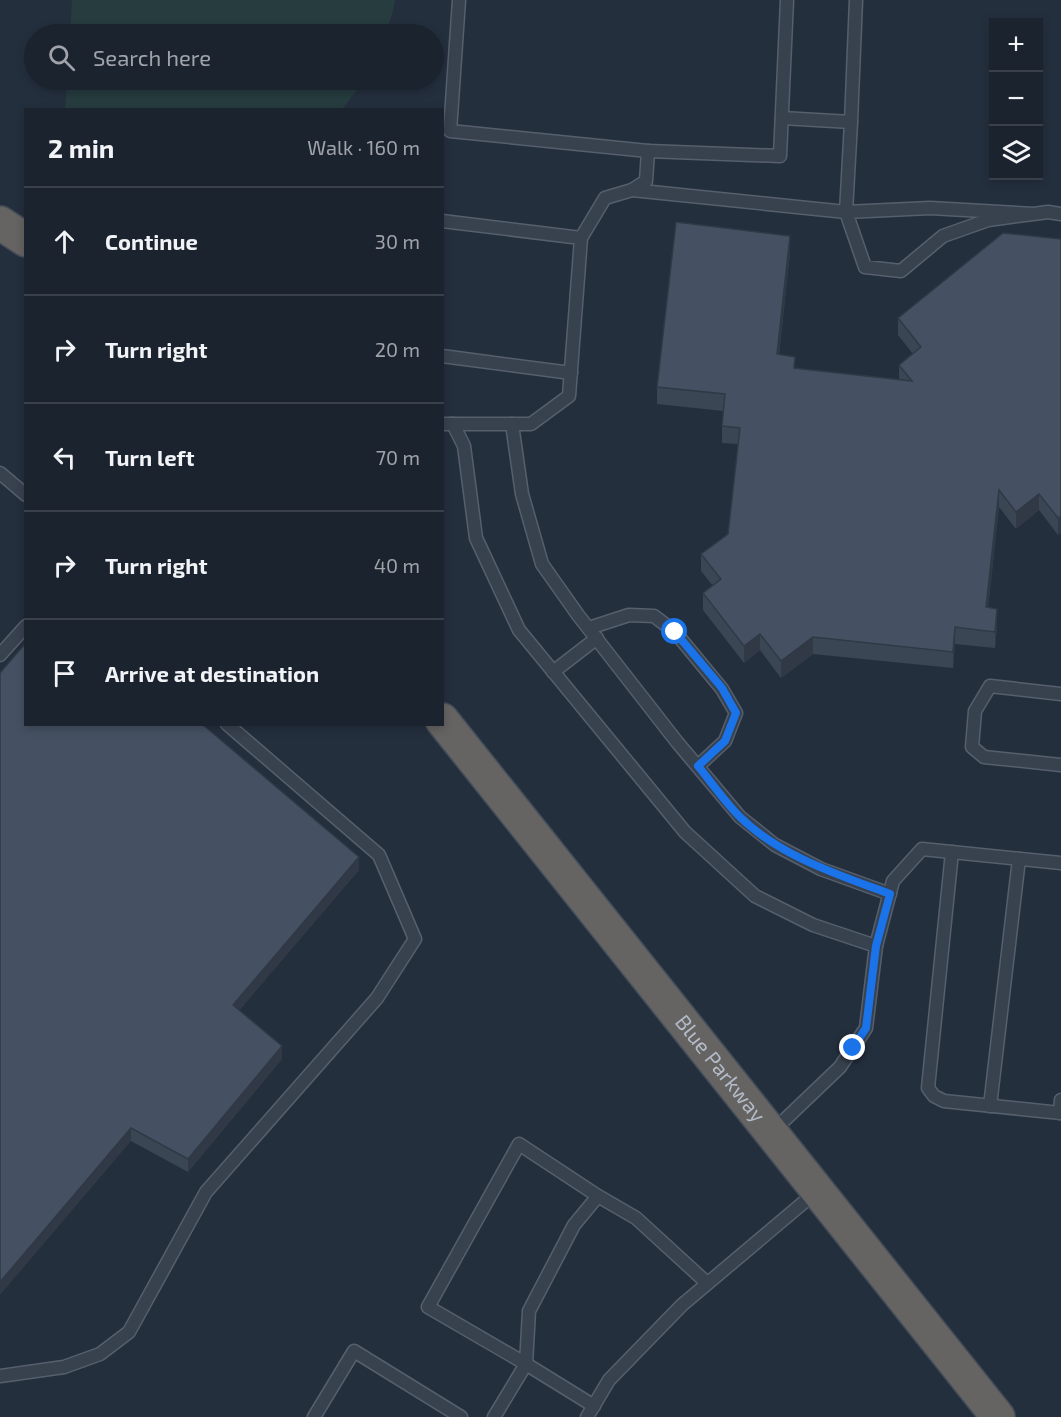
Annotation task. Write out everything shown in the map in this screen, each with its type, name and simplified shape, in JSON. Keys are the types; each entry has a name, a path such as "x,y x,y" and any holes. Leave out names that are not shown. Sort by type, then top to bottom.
{"highway":[{"path":"0,223 24,239"},
{"name":"Blue Parkway","path":"444,723 998,1417"}],"lane":[{"path":"459,0 450,131 648,151 780,156 787,0"},
{"path":"856,0 846,212 865,267 901,271 943,236 988,220 1048,212 1061,214"},
{"path":"782,118 851,122"},
{"path":"447,424 531,424 569,396 581,238 605,198 632,190 646,181 648,151"},
{"path":"632,190 846,212 930,208 1034,214"},
{"path":"444,221 581,238"},
{"path":"444,356 571,373"},
{"path":"447,424 453,424 464,446 476,538 519,630 685,832 755,896 813,925 876,946"},
{"path":"512,424 522,494 542,564 677,742 740,817 775,845 821,869 890,894"},
{"path":"0,473 24,493"},
{"path":"554,672 593,633 629,615 654,616 675,632 722,688 736,713 725,741 698,766"},
{"path":"0,655 24,628"},
{"path":"1061,694 990,686 975,711 972,747 984,757 1061,765"},
{"path":"0,1376 64,1367 100,1354 129,1332 206,1192 377,998 415,939 379,855 229,726"},
{"path":"771,1133 840,1067 866,1028 876,946 893,881 922,849 1061,863"},
{"path":"952,852 928,1088 934,1096 944,1101 990,1106 1060,1109"},
{"path":"990,1106 1019,859"},
{"path":"707,1283 636,1218 519,1144 428,1306 526,1364 591,1412 609,1380 682,1305 817,1190"},
{"path":"494,1417 526,1364 529,1311 574,1225 598,1196"},
{"path":"314,1417 354,1351 461,1417"}],"green space":[{"path":"72,0 395,0 389,24 71,24"},
{"path":"66,90 357,90 343,108 65,108"}],"building":[{"path":"676,222 790,236 777,354 795,357 794,368 912,381 899,365 921,347 898,318 1003,233 1061,239 1061,516 1058,518 1039,494 1016,512 999,490 986,607 997,609 995,632 955,627 953,652 813,637 781,661 760,634 744,646 703,593 721,579 701,554 728,534 740,428 722,426 725,394 657,387"},
{"path":"24,645 24,726 204,726 359,857 233,1005 282,1046 188,1159 131,1128 0,1282 0,673"}],"route":[{"path":"675,632 722,688 736,713 725,741 698,766 740,817 775,845 821,869 890,894 876,946 866,1028 853,1048"}]}
